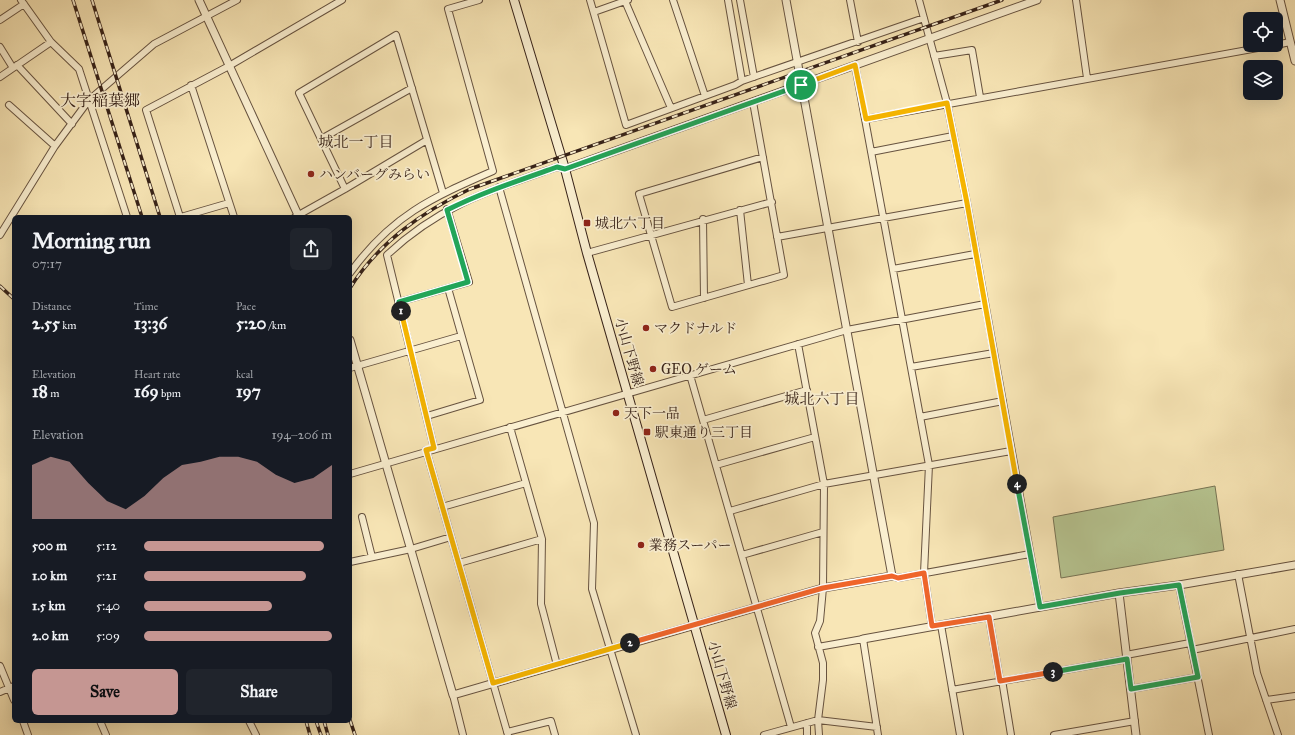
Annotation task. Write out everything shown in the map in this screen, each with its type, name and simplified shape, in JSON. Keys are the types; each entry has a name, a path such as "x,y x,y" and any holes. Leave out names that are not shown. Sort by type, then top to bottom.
{"main road":[{"name":"小山下野線","path":"514,0 565,169 587,253 726,735"}],"street":[{"path":"199,0 297,215"},
{"path":"12,215 55,146 89,100 154,44 237,0"},
{"path":"179,215 146,110 229,66 342,0"},
{"path":"352,271 380,237 406,215 443,193 494,171 448,9 479,0"},
{"path":"590,0 626,125 735,86 742,81 924,18"},
{"path":"594,12 627,0 671,108"},
{"path":"673,0 705,96"},
{"path":"728,0 742,81"},
{"path":"740,0 754,77"},
{"path":"786,0 892,576"},
{"path":"850,0 858,42"},
{"path":"919,0 947,103 967,203 1040,607"},
{"path":"434,448 388,255 416,230 447,210 472,197 499,187 557,167 565,169 1038,0"},
{"path":"1076,0 1088,78"},
{"path":"1280,0 1295,61"},
{"path":"0,20 23,2 51,42 79,69 126,215"},
{"path":"345,190 299,93 396,35 443,193"},
{"path":"0,77 51,42"},
{"path":"1283,44 1290,42"},
{"path":"0,47 15,67 72,124"},
{"path":"934,56 972,50 980,97"},
{"path":"866,119 980,97 1243,51"},
{"path":"855,65 929,465 924,573 932,626"},
{"path":"191,85 233,215"},
{"path":"321,139 412,88"},
{"path":"754,102 784,275 672,307 639,194 763,157"},
{"path":"9,105 55,146"},
{"path":"871,152 953,136"},
{"path":"301,215 427,140"},
{"path":"499,187 564,412 594,523 592,589 636,735"},
{"path":"587,253 651,234 772,202"},
{"path":"187,215 229,203"},
{"path":"777,237 967,203"},
{"path":"399,302 468,282 447,210"},
{"path":"740,210 748,285"},
{"path":"2,232 12,216"},
{"path":"703,220 704,298"},
{"path":"0,223 2,232"},
{"path":"893,269 975,254"},
{"path":"427,416 480,400 448,288"},
{"path":"352,473 426,450 628,394 847,330 985,304"},
{"path":"352,368 461,336"},
{"path":"798,344 824,484 823,588 820,621 815,633 823,663 818,720 819,735"},
{"path":"352,346 453,694 463,735"},
{"path":"911,367 994,353"},
{"path":"690,375 791,727"},
{"path":"703,420 807,390"},
{"path":"920,416 1003,401"},
{"path":"510,427 542,539 541,604 558,665"},
{"path":"716,465 815,437"},
{"path":"426,450 508,733 550,721 555,735"},
{"path":"730,511 824,484 1011,451"},
{"path":"442,507 526,483"},
{"path":"362,517 372,557"},
{"path":"742,555 823,532"},
{"path":"352,562 411,549 451,537"},
{"path":"459,564 542,539"},
{"path":"453,694 823,588 892,576 898,578 1030,554"},
{"path":"818,647 1120,593 1179,585 1295,565"},
{"path":"1238,574 1257,674 1278,735"},
{"path":"1179,585 1209,735"},
{"path":"1120,593 1136,735"},
{"path":"989,617 1011,735"},
{"path":"941,625 960,735"},
{"path":"1192,650 1295,629"},
{"path":"863,639 878,735"},
{"path":"952,690 1127,657 1190,643"},
{"path":"0,666 12,687 0,692"},
{"path":"1131,689 1198,677"},
{"path":"1266,700 1295,696"},
{"path":"764,735 818,720 877,727"},
{"path":"1054,735 1134,721"},
{"path":"23,723 28,735"},
{"path":"101,723 106,735"},
{"path":"250,723 256,735"},
{"path":"806,723 807,735"}],"green space":[{"path":"1215,486 1224,550 1061,578 1053,517"}],"railway":[{"path":"73,0 141,215"},
{"path":"92,0 159,215"},
{"path":"352,285 374,256 403,230 435,208 470,189 1002,0"},
{"path":"0,286 12,297"},
{"path":"307,723 310,735"},
{"path":"317,723 321,735"},
{"path":"325,723 328,735"},
{"path":"351,723 355,735"}],"place":[{"name":"ハンバーグみらい","path":"311,174"},
{"name":"城北六丁目","path":"587,223"},
{"name":"マクドナルド","path":"646,328"},
{"name":"GEO ゲーム","path":"653,369"},
{"name":"天下一品","path":"616,413"},
{"name":"駅東通り三丁目","path":"647,432"},
{"name":"業務スーパー","path":"641,545"}],"district":[{"name":"大字稲葉郷","path":"100,100"},
{"name":"城北一丁目","path":"356,142"},
{"name":"城北六丁目","path":"822,399"}],"route":[{"path":"855,65 866,119 947,103 967,203 1040,607 1120,593 1179,585 1198,677 1131,689 1127,659 1000,681 989,617 932,626 924,573 898,578 892,576 823,588 493,683 426,450 434,448 399,302 468,282 447,210 472,197 499,187 557,167 565,169 801,85 855,65"}]}
